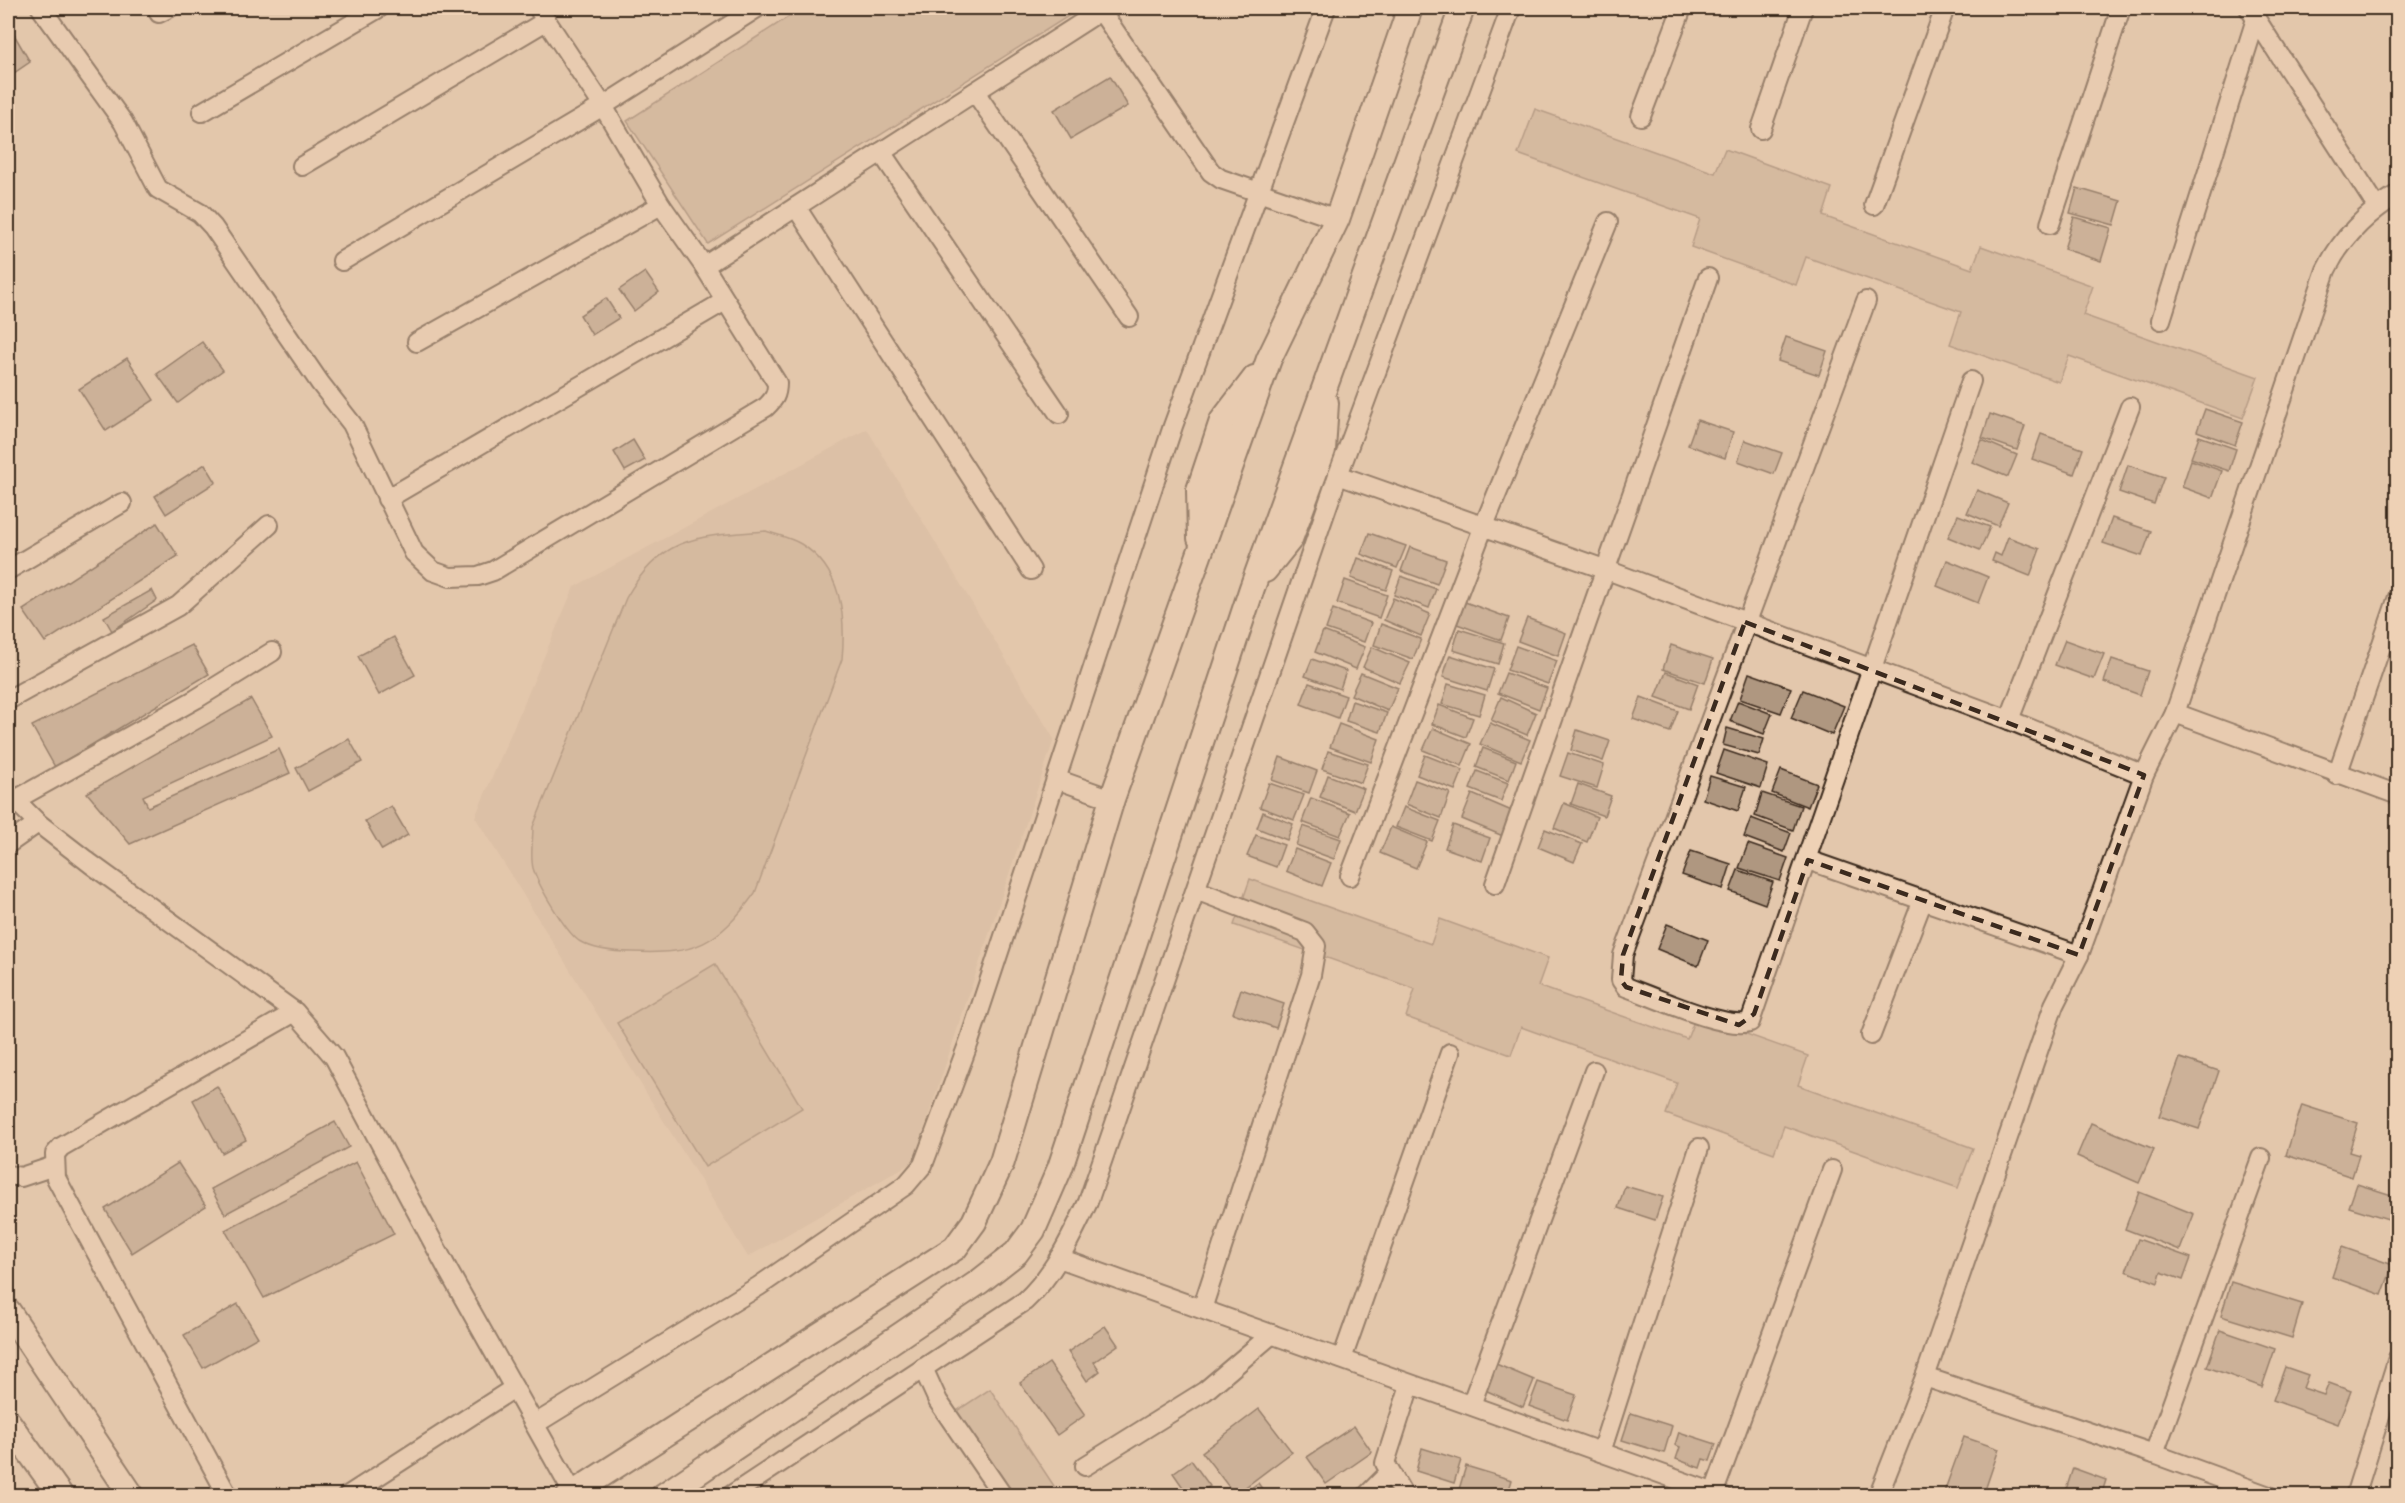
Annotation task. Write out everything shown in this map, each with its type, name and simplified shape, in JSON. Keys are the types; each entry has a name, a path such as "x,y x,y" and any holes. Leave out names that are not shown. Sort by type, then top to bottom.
{"street":[{"path":"41,8 123,122 158,189 200,213 213,227 320,383 352,424 414,553 433,571 450,577 462,578 493,571 766,407 775,399 777,383 704,266 661,205 603,105 542,14 302,166"},
{"path":"202,112 379,8"},
{"path":"342,261 603,105 757,8"},
{"path":"704,266 1102,8 1211,172 1221,179 1337,219"},
{"path":"535,1424 759,1286 906,1185 923,1165 969,1042 1173,426 1326,8"},
{"path":"272,652 196,699 11,797 38,823 295,1012 334,1057 571,1494 956,1248 974,1222 1002,1162 1112,799 1200,553 1199,490 1222,421 1269,359 1337,219 1410,8"},
{"path":"677,1492 979,1282 1016,1253 1033,1230 1064,1157 1252,588 1462,8"},
{"path":"730,1496 1025,1301 1045,1283 1059,1258 1088,1202 1338,475 1511,8"},
{"path":"1641,116 1682,8"},
{"path":"1761,129 1803,8"},
{"path":"1874,205 1945,8"},
{"path":"2050,224 2121,8"},
{"path":"2253,13 2377,207"},
{"path":"2162,320 2253,13"},
{"path":"975,92 1130,317"},
{"path":"880,152 1059,414"},
{"path":"1878,1496 1926,1377 2055,1005 2079,955 2144,775 2175,713 2326,270 2338,245 2377,207 2397,194"},
{"path":"417,342 661,205"},
{"path":"796,207 1031,570"},
{"path":"1350,876 1483,528 1608,222"},
{"path":"1495,884 1708,278"},
{"path":"387,499 725,301"},
{"path":"1866,301 1623,956 1620,980 1626,987 1717,1020 1739,1025 1750,1022 1780,930 1808,860 1971,381"},
{"path":"2009,720 2130,407"},
{"path":"1338,475 1607,570 2009,720 2144,775"},
{"path":"8,570 122,503"},
{"path":"8,700 178,606 269,525"},
{"path":"2337,775 2397,597"},
{"path":"2175,713 2337,775 2397,795"},
{"path":"1056,779 1112,799"},
{"path":"8,844 38,823"},
{"path":"1808,860 2079,955"},
{"path":"1196,890 1305,932 1316,946 1315,961 1298,1017 1202,1310"},
{"path":"1871,1035 1923,900"},
{"path":"228,1496 56,1178 55,1154 61,1147 295,1012"},
{"path":"1342,1359 1450,1053"},
{"path":"1471,1405 1594,1071"},
{"path":"1601,1452 1699,1148"},
{"path":"2154,1454 2261,1158"},
{"path":"8,1175 21,1177 54,1166"},
{"path":"1059,1258 1719,1494 1832,1170"},
{"path":"8,1311 132,1496"},
{"path":"1085,1466 1205,1391 1272,1334"},
{"path":"2355,1496 2397,1358"},
{"path":"923,1368 938,1401 1003,1496"},
{"path":"1926,1377 2154,1454 2269,1496"},
{"path":"1404,1496 1385,1463 1410,1385"},
{"path":"347,1496 514,1388"},
{"path":"8,1422 61,1496"},
{"path":"1366,1496 1389,1473"}],"highlighted area":[{"path":"1745,622 2144,775 2079,955 1808,860 1754,1014 1739,1025 1626,987 1621,980 1623,955"}],"shaded area":[{"path":"802,8 1065,8 1070,15 708,244 627,121"},
{"path":"1535,109 1715,173 1725,149 1832,188 1823,216 1972,269 1981,246 2093,286 2083,315 2258,377 2243,418 2069,356 2059,382 1950,344 1961,312 1806,257 1796,285 1691,247 1700,219 1518,154"},
{"path":"867,429 1054,739 913,1162 748,1257 475,817 574,587"},
{"path":"766,531 801,544 815,554 825,566 833,580 842,610 843,643 842,659 755,893 729,925 703,943 689,948 673,951 625,952 591,947 573,936 540,885 533,868 533,827 626,598 654,561 685,542 721,535"},
{"path":"1250,879 1431,944 1440,919 1548,958 1538,986 1687,1039 1696,1016 1808,1056 1798,1085 1973,1148 1958,1188 1784,1126 1774,1153 1666,1114 1677,1083 1521,1027 1511,1055 1406,1017 1415,989 1234,925"},
{"path":"715,964 802,1108 705,1167 617,1023"},
{"path":"990,1389 1060,1495 993,1495 943,1420"}],"building":[{"path":"8,24 30,62 8,77"},
{"path":"1110,76 1128,106 1071,139 1054,110"},
{"path":"2077,188 2121,201 2114,225 2070,213"},
{"path":"2074,217 2111,228 2101,261 2064,249"},
{"path":"645,272 659,292 634,311 619,290"},
{"path":"606,298 619,318 592,335 580,315"},
{"path":"1786,337 1827,351 1819,375 1778,361"},
{"path":"202,342 223,370 178,403 157,374"},
{"path":"127,358 154,400 106,431 79,389"},
{"path":"2205,409 2243,422 2235,445 2197,431"},
{"path":"1990,414 2025,426 2017,450 1982,438"},
{"path":"1697,420 1733,432 1725,458 1688,445"},
{"path":"2041,434 2083,449 2074,474 2032,459"},
{"path":"2199,436 2236,449 2229,471 2191,458"},
{"path":"633,440 645,460 625,471 614,452"},
{"path":"1745,440 1782,453 1774,474 1738,461"},
{"path":"1982,440 2017,455 2008,477 1972,462"},
{"path":"2191,460 2222,471 2212,498 2182,487"},
{"path":"205,464 216,482 166,514 155,496"},
{"path":"2128,465 2164,477 2154,504 2119,492"},
{"path":"1977,490 2008,503 1998,526 1967,513"},
{"path":"1958,515 1990,527 1980,550 1948,537"},
{"path":"2112,518 2151,531 2142,556 2103,543"},
{"path":"157,523 178,556 45,642 23,610"},
{"path":"1369,533 1406,546 1397,568 1361,554"},
{"path":"2008,537 2040,549 2030,576 1992,561 1995,553 2001,556"},
{"path":"1410,547 1446,560 1437,584 1401,571"},
{"path":"1358,558 1393,571 1386,590 1351,578"},
{"path":"1947,560 1988,577 1978,603 1937,586"},
{"path":"1401,576 1436,589 1429,608 1394,595"},
{"path":"1345,580 1387,595 1379,618 1337,603"},
{"path":"152,590 157,600 112,631 104,617"},
{"path":"1393,598 1430,614 1421,636 1384,620"},
{"path":"1465,602 1509,618 1501,640 1457,624"},
{"path":"1333,609 1371,623 1364,642 1326,629"},
{"path":"1527,618 1566,633 1558,656 1518,641"},
{"path":"1381,624 1421,639 1413,659 1374,645"},
{"path":"1459,629 1504,643 1498,664 1453,650"},
{"path":"1323,631 1365,647 1356,669 1315,652"},
{"path":"394,637 415,675 379,695 358,656"},
{"path":"2065,640 2104,654 2094,679 2055,665"},
{"path":"192,645 209,674 55,767 32,726"},
{"path":"1671,645 1713,659 1705,683 1663,669"},
{"path":"1516,646 1557,661 1548,684 1507,670"},
{"path":"1372,647 1410,663 1400,683 1363,667"},
{"path":"1450,655 1494,669 1487,691 1443,677"},
{"path":"1312,659 1346,671 1340,689 1305,676"},
{"path":"2112,659 2148,671 2140,695 2104,682"},
{"path":"1666,672 1698,684 1689,709 1656,697"},
{"path":"1361,673 1398,688 1388,711 1351,695"},
{"path":"1506,673 1547,688 1539,709 1498,693"},
{"path":"1749,673 1791,688 1781,713 1740,699"},
{"path":"1309,683 1346,696 1338,718 1301,704"},
{"path":"1448,684 1485,695 1479,715 1442,704"},
{"path":"1803,690 1844,706 1832,735 1791,718"},
{"path":"1501,697 1536,713 1527,735 1491,720"},
{"path":"1641,697 1678,711 1670,732 1633,719"},
{"path":"251,699 272,736 143,796 148,807 279,749 290,773 130,844 87,793"},
{"path":"1352,701 1387,713 1380,732 1346,721"},
{"path":"1738,701 1772,714 1764,734 1730,721"},
{"path":"1439,705 1473,718 1466,737 1432,724"},
{"path":"1490,723 1530,740 1521,761 1480,744"},
{"path":"1339,724 1379,739 1371,762 1330,747"},
{"path":"1433,728 1471,744 1462,766 1423,750"},
{"path":"1727,728 1764,739 1759,755 1723,745"},
{"path":"1577,730 1610,741 1603,761 1571,750"},
{"path":"349,739 362,762 308,791 296,768"},
{"path":"1483,748 1516,761 1509,780 1476,767"},
{"path":"1724,750 1768,765 1761,788 1716,773"},
{"path":"1328,751 1368,764 1361,783 1322,769"},
{"path":"1568,753 1604,765 1597,788 1560,776"},
{"path":"1425,755 1463,770 1455,790 1417,775"},
{"path":"1280,757 1317,771 1309,793 1272,780"},
{"path":"1781,770 1817,784 1808,807 1772,793"},
{"path":"1477,771 1508,783 1501,801 1470,789"},
{"path":"1328,775 1364,789 1355,811 1320,797"},
{"path":"1710,776 1746,787 1738,811 1703,799"},
{"path":"1415,780 1450,793 1441,818 1406,804"},
{"path":"1269,783 1304,795 1294,820 1260,807"},
{"path":"1578,784 1611,796 1604,816 1571,804"},
{"path":"1762,793 1801,806 1793,830 1755,816"},
{"path":"1472,794 1514,812 1503,836 1462,819"},
{"path":"1311,798 1350,813 1340,836 1302,822"},
{"path":"1564,803 1597,817 1587,842 1554,828"},
{"path":"391,806 408,835 382,850 365,821"},
{"path":"1404,807 1440,821 1432,841 1396,827"},
{"path":"1263,812 1293,824 1287,840 1257,828"},
{"path":"1751,818 1791,833 1784,852 1744,837"},
{"path":"1453,825 1490,838 1482,861 1445,848"},
{"path":"1303,826 1341,839 1334,859 1296,845"},
{"path":"1391,827 1427,842 1416,868 1380,853"},
{"path":"1545,829 1582,844 1574,862 1538,847"},
{"path":"1256,835 1284,845 1276,867 1247,856"},
{"path":"1748,844 1788,858 1780,881 1739,868"},
{"path":"1295,849 1331,863 1322,886 1286,871"},
{"path":"1691,851 1731,864 1723,889 1682,875"},
{"path":"1738,870 1773,882 1765,904 1730,891"},
{"path":"1667,924 1708,940 1698,966 1657,949"},
{"path":"1241,989 1284,1004 1276,1028 1233,1013"},
{"path":"2180,1058 2219,1071 2199,1129 2159,1116"},
{"path":"217,1086 246,1140 222,1153 193,1100"},
{"path":"2302,1105 2358,1123 2349,1152 2359,1155 2352,1177 2286,1155"},
{"path":"335,1122 349,1147 225,1214 211,1189"},
{"path":"2091,1123 2154,1149 2139,1183 2077,1156"},
{"path":"356,1162 394,1234 264,1298 225,1230"},
{"path":"178,1163 206,1206 132,1253 105,1209"},
{"path":"2357,1184 2398,1197 2398,1222 2349,1207"},
{"path":"1625,1186 1663,1197 1655,1220 1618,1208"},
{"path":"2139,1192 2194,1214 2180,1250 2125,1229"},
{"path":"2138,1239 2191,1258 2183,1280 2161,1272 2158,1283 2126,1271"},
{"path":"2342,1247 2393,1265 2382,1295 2332,1277"},
{"path":"2231,1282 2302,1304 2292,1338 2221,1316"},
{"path":"238,1304 258,1337 203,1368 184,1335"},
{"path":"1105,1326 1118,1345 1094,1362 1100,1371 1087,1381 1068,1352"},
{"path":"2220,1330 2275,1349 2262,1387 2207,1367"},
{"path":"1049,1363 1085,1415 1057,1435 1020,1383"},
{"path":"1496,1364 1534,1380 1523,1407 1485,1390"},
{"path":"2285,1367 2308,1375 2303,1388 2324,1395 2329,1383 2351,1391 2338,1424 2273,1400"},
{"path":"1538,1382 1576,1395 1567,1420 1529,1406"},
{"path":"1259,1409 1292,1452 1235,1495 1202,1452"},
{"path":"1631,1413 1672,1426 1664,1453 1622,1440"},
{"path":"1354,1426 1372,1452 1326,1484 1307,1457"},
{"path":"1679,1432 1716,1444 1710,1461 1703,1459 1700,1468 1676,1459 1680,1447 1675,1445"},
{"path":"1964,1437 1999,1449 1983,1496 1943,1495"},
{"path":"1422,1448 1461,1460 1454,1483 1416,1471"},
{"path":"1191,1460 1210,1486 1196,1496 1189,1496 1173,1473"},
{"path":"1466,1466 1512,1480 1507,1496 1457,1496"},
{"path":"2073,1468 2106,1480 2101,1496 2064,1496"},
{"path":"1258,1483 1267,1496 1240,1496"}]}
